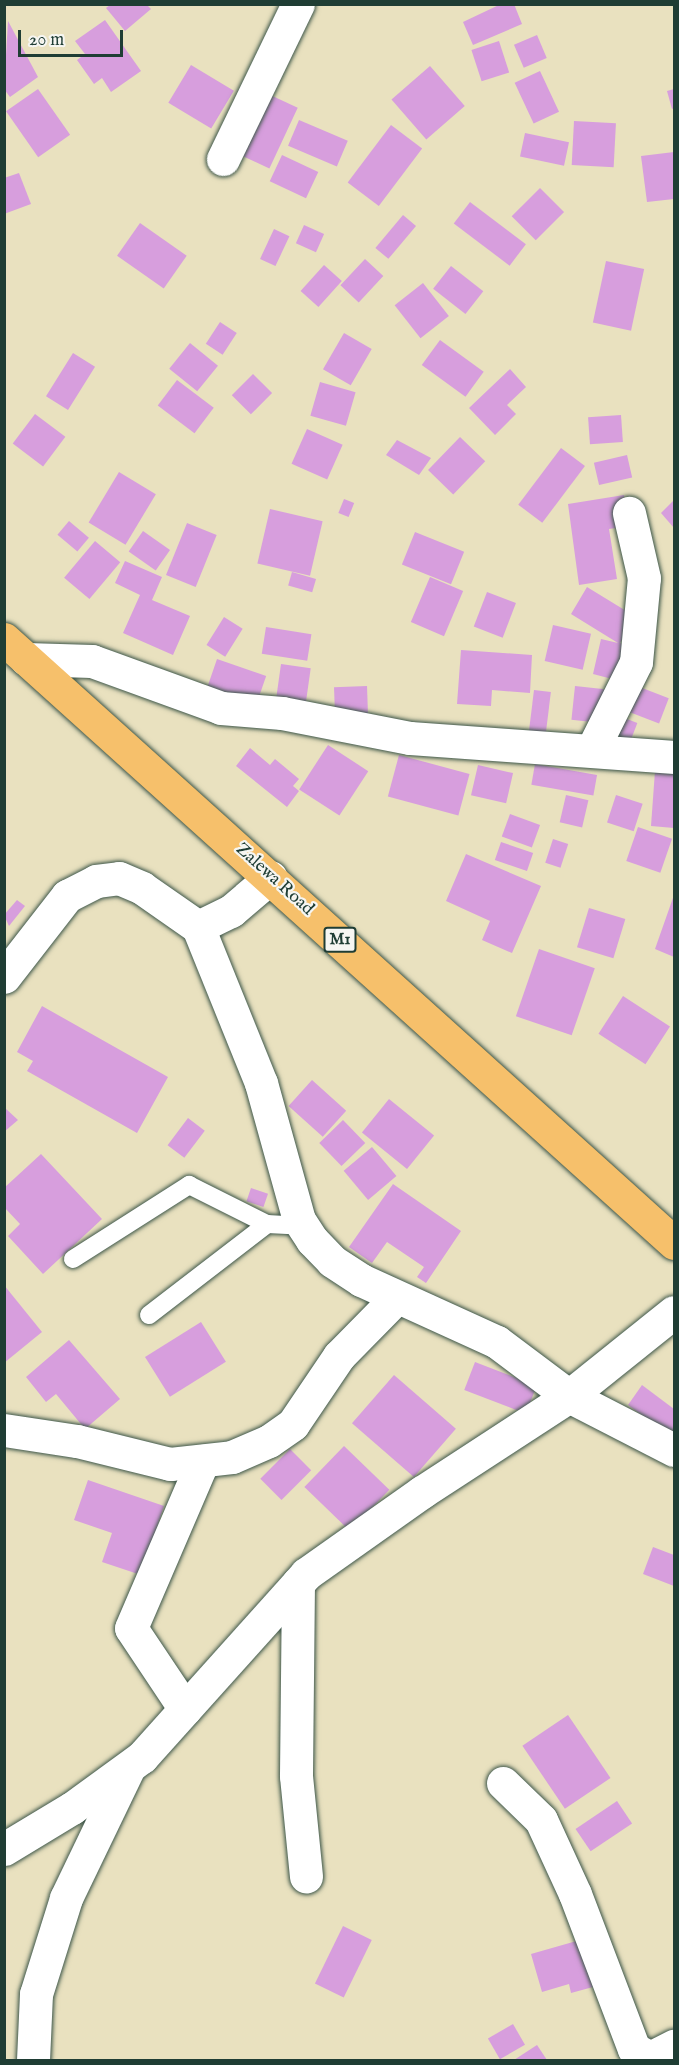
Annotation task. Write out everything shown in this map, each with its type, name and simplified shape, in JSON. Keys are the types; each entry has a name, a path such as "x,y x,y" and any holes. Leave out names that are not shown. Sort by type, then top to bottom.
{"highway":[{"name":"Zalewa Road","path":"10,644 675,1243"}],"street":[{"path":"223,159 298,4"},
{"path":"593,748 636,662 644,578 629,513"},
{"path":"10,644 92,661 221,708 282,713 410,738 593,748 675,757"},
{"path":"4,978 68,896 96,881 118,878 142,888 188,924 198,927 231,911 271,877"},
{"path":"198,927 261,1083 303,1226 332,1261 396,1298 497,1342 569,1396 675,1450"},
{"path":"4,1430 77,1441 149,1461 170,1464 232,1457 269,1441 293,1424 339,1356 396,1298"},
{"path":"4,1849 72,1808 130,1765 185,1709 298,1583 422,1492 569,1396 675,1312"},
{"path":"185,1709 131,1628 203,1461"},
{"path":"298,1583 296,1776 306,1877"},
{"path":"33,2061 36,1994 66,1898 130,1765"},
{"path":"503,1783 541,1820 575,1894 635,2055 650,2058 675,2046"}],"lane":[{"path":"73,1259 189,1185 267,1224 303,1226"},
{"path":"149,1315 267,1224"}],"building":[{"path":"501,4 514,4 522,24 473,45 463,22"},
{"path":"110,5 147,5 151,9 125,31 106,8"},
{"path":"105,20 141,71 111,92 102,78 94,84 77,60 85,54 75,41"},
{"path":"8,21 38,77 10,97 4,89"},
{"path":"537,35 547,58 524,68 514,45"},
{"path":"499,41 509,72 482,81 471,50"},
{"path":"191,65 234,91 211,128 168,103"},
{"path":"430,66 465,106 426,139 392,99"},
{"path":"540,71 559,112 534,124 515,83"},
{"path":"38,89 70,135 38,157 6,111"},
{"path":"674,89 674,108 672,109 667,91"},
{"path":"266,93 298,108 269,169 238,154"},
{"path":"299,120 348,141 337,166 288,146"},
{"path":"574,121 616,123 614,167 572,165"},
{"path":"391,125 422,148 379,206 348,183"},
{"path":"525,133 569,142 564,166 520,156"},
{"path":"674,152 674,199 647,202 641,156"},
{"path":"282,155 318,172 306,198 270,181"},
{"path":"19,173 31,204 4,214 4,178"},
{"path":"540,188 564,212 536,240 512,216"},
{"path":"470,202 526,244 510,266 454,224"},
{"path":"403,215 416,226 388,259 375,248"},
{"path":"140,223 187,256 164,288 117,256"},
{"path":"304,225 324,234 316,252 296,243"},
{"path":"274,229 289,236 275,266 260,259"},
{"path":"365,259 383,276 359,302 340,285"},
{"path":"606,261 644,269 631,331 593,323"},
{"path":"324,265 342,281 318,307 301,291"},
{"path":"451,266 483,291 465,314 433,289"},
{"path":"423,283 449,316 420,338 395,305"},
{"path":"220,322 237,333 223,355 206,344"},
{"path":"344,333 372,349 351,385 323,369"},
{"path":"440,340 484,372 465,397 422,365"},
{"path":"190,343 218,366 197,391 169,369"},
{"path":"73,353 95,367 68,410 46,396"},
{"path":"510,369 526,387 507,405 516,414 495,435 469,408"},
{"path":"253,374 272,393 251,414 232,395"},
{"path":"177,380 214,408 194,433 158,406"},
{"path":"320,382 356,392 346,426 310,416"},
{"path":"35,414 65,437 43,466 13,444"},
{"path":"621,415 623,442 590,444 588,417"},
{"path":"307,429 343,445 327,480 292,464"},
{"path":"460,437 485,461 453,494 428,470"},
{"path":"397,440 431,458 419,475 386,455"},
{"path":"561,448 585,466 542,523 518,505"},
{"path":"627,455 632,477 599,485 594,463"},
{"path":"119,472 156,494 125,545 89,523"},
{"path":"624,495 629,526 609,529 617,579 579,585 568,504"},
{"path":"344,499 354,503 349,517 338,513"},
{"path":"674,500 674,528 661,513"},
{"path":"270,509 323,521 310,576 257,564"},
{"path":"69,521 89,538 77,552 57,535"},
{"path":"187,523 217,535 196,587 166,575"},
{"path":"143,531 170,550 156,570 129,551"},
{"path":"415,532 464,552 451,584 402,564"},
{"path":"95,541 120,562 89,599 64,578"},
{"path":"125,561 162,577 152,600 190,616 173,655 123,633 140,595 115,583"},
{"path":"292,572 316,579 312,592 288,585"},
{"path":"430,577 463,591 444,636 411,622"},
{"path":"587,587 636,617 620,643 624,644 616,680 593,674 601,639 618,643 571,614"},
{"path":"487,592 516,603 503,638 474,627"},
{"path":"224,617 243,629 225,657 207,645"},
{"path":"553,625 591,634 583,670 545,661"},
{"path":"266,627 311,634 307,661 262,654"},
{"path":"461,650 532,655 530,693 492,690 491,706 457,704"},
{"path":"217,659 266,676 255,708 206,691"},
{"path":"281,664 311,668 306,703 276,699"},
{"path":"367,686 368,716 335,717 334,687"},
{"path":"575,686 605,689 601,723 571,720"},
{"path":"637,686 669,698 659,723 627,711"},
{"path":"534,690 551,692 545,740 528,738"},
{"path":"614,714 637,723 627,749 604,740"},
{"path":"328,745 368,771 339,816 299,789"},
{"path":"250,748 270,765 275,759 299,779 293,786 299,791 287,807 236,766"},
{"path":"399,755 470,774 458,815 388,797"},
{"path":"535,764 597,775 593,796 531,785"},
{"path":"478,765 513,773 506,803 471,795"},
{"path":"655,771 674,773 674,828 651,826"},
{"path":"566,795 588,800 582,827 560,822"},
{"path":"616,795 643,804 634,831 607,823"},
{"path":"510,814 540,825 532,847 502,837"},
{"path":"638,827 672,839 660,873 626,861"},
{"path":"553,839 568,844 560,868 545,863"},
{"path":"501,842 533,853 527,871 495,860"},
{"path":"466,854 541,886 512,953 482,940 490,921 446,901"},
{"path":"674,895 674,957 655,949"},
{"path":"17,900 25,906 9,926 4,915"},
{"path":"589,908 625,919 613,958 577,947"},
{"path":"539,949 595,968 572,1035 516,1016"},
{"path":"623,996 670,1026 645,1064 598,1034"},
{"path":"42,1006 168,1077 137,1133 27,1071 33,1061 17,1052"},
{"path":"312,1080 346,1111 323,1137 289,1106"},
{"path":"389,1099 434,1136 407,1169 362,1132"},
{"path":"4,1107 18,1120 4,1132"},
{"path":"188,1118 205,1131 184,1158 168,1145"},
{"path":"343,1120 365,1143 341,1166 319,1143"},
{"path":"372,1147 396,1176 368,1200 344,1171"},
{"path":"41,1154 102,1219 43,1274 8,1236 20,1224 4,1207 4,1188"},
{"path":"393,1184 461,1231 426,1283 417,1277 424,1267 387,1242 372,1263 349,1247"},
{"path":"251,1188 268,1194 263,1207 246,1201"},
{"path":"4,1285 42,1332 4,1363"},
{"path":"201,1322 226,1362 170,1397 145,1357"},
{"path":"69,1340 120,1399 85,1429 56,1394 46,1402 26,1377"},
{"path":"475,1362 537,1386 526,1414 464,1390"},
{"path":"394,1375 456,1429 414,1477 352,1423"},
{"path":"642,1385 674,1409 674,1439 628,1405"},
{"path":"344,1446 389,1490 350,1531 304,1487"},
{"path":"290,1449 311,1470 282,1500 260,1479"},
{"path":"88,1480 164,1506 141,1575 102,1562 112,1533 74,1520"},
{"path":"653,1547 674,1555 674,1586 643,1574"},
{"path":"568,1715 610,1778 565,1809 522,1746"},
{"path":"617,1801 632,1823 591,1851 576,1829"},
{"path":"343,1926 372,1940 344,1998 315,1984"},
{"path":"580,1940 593,1987 571,1993 569,1984 542,1992 531,1954"},
{"path":"513,2024 525,2045 500,2059 488,2038"},
{"path":"537,2045 547,2060 514,2060"}]}
